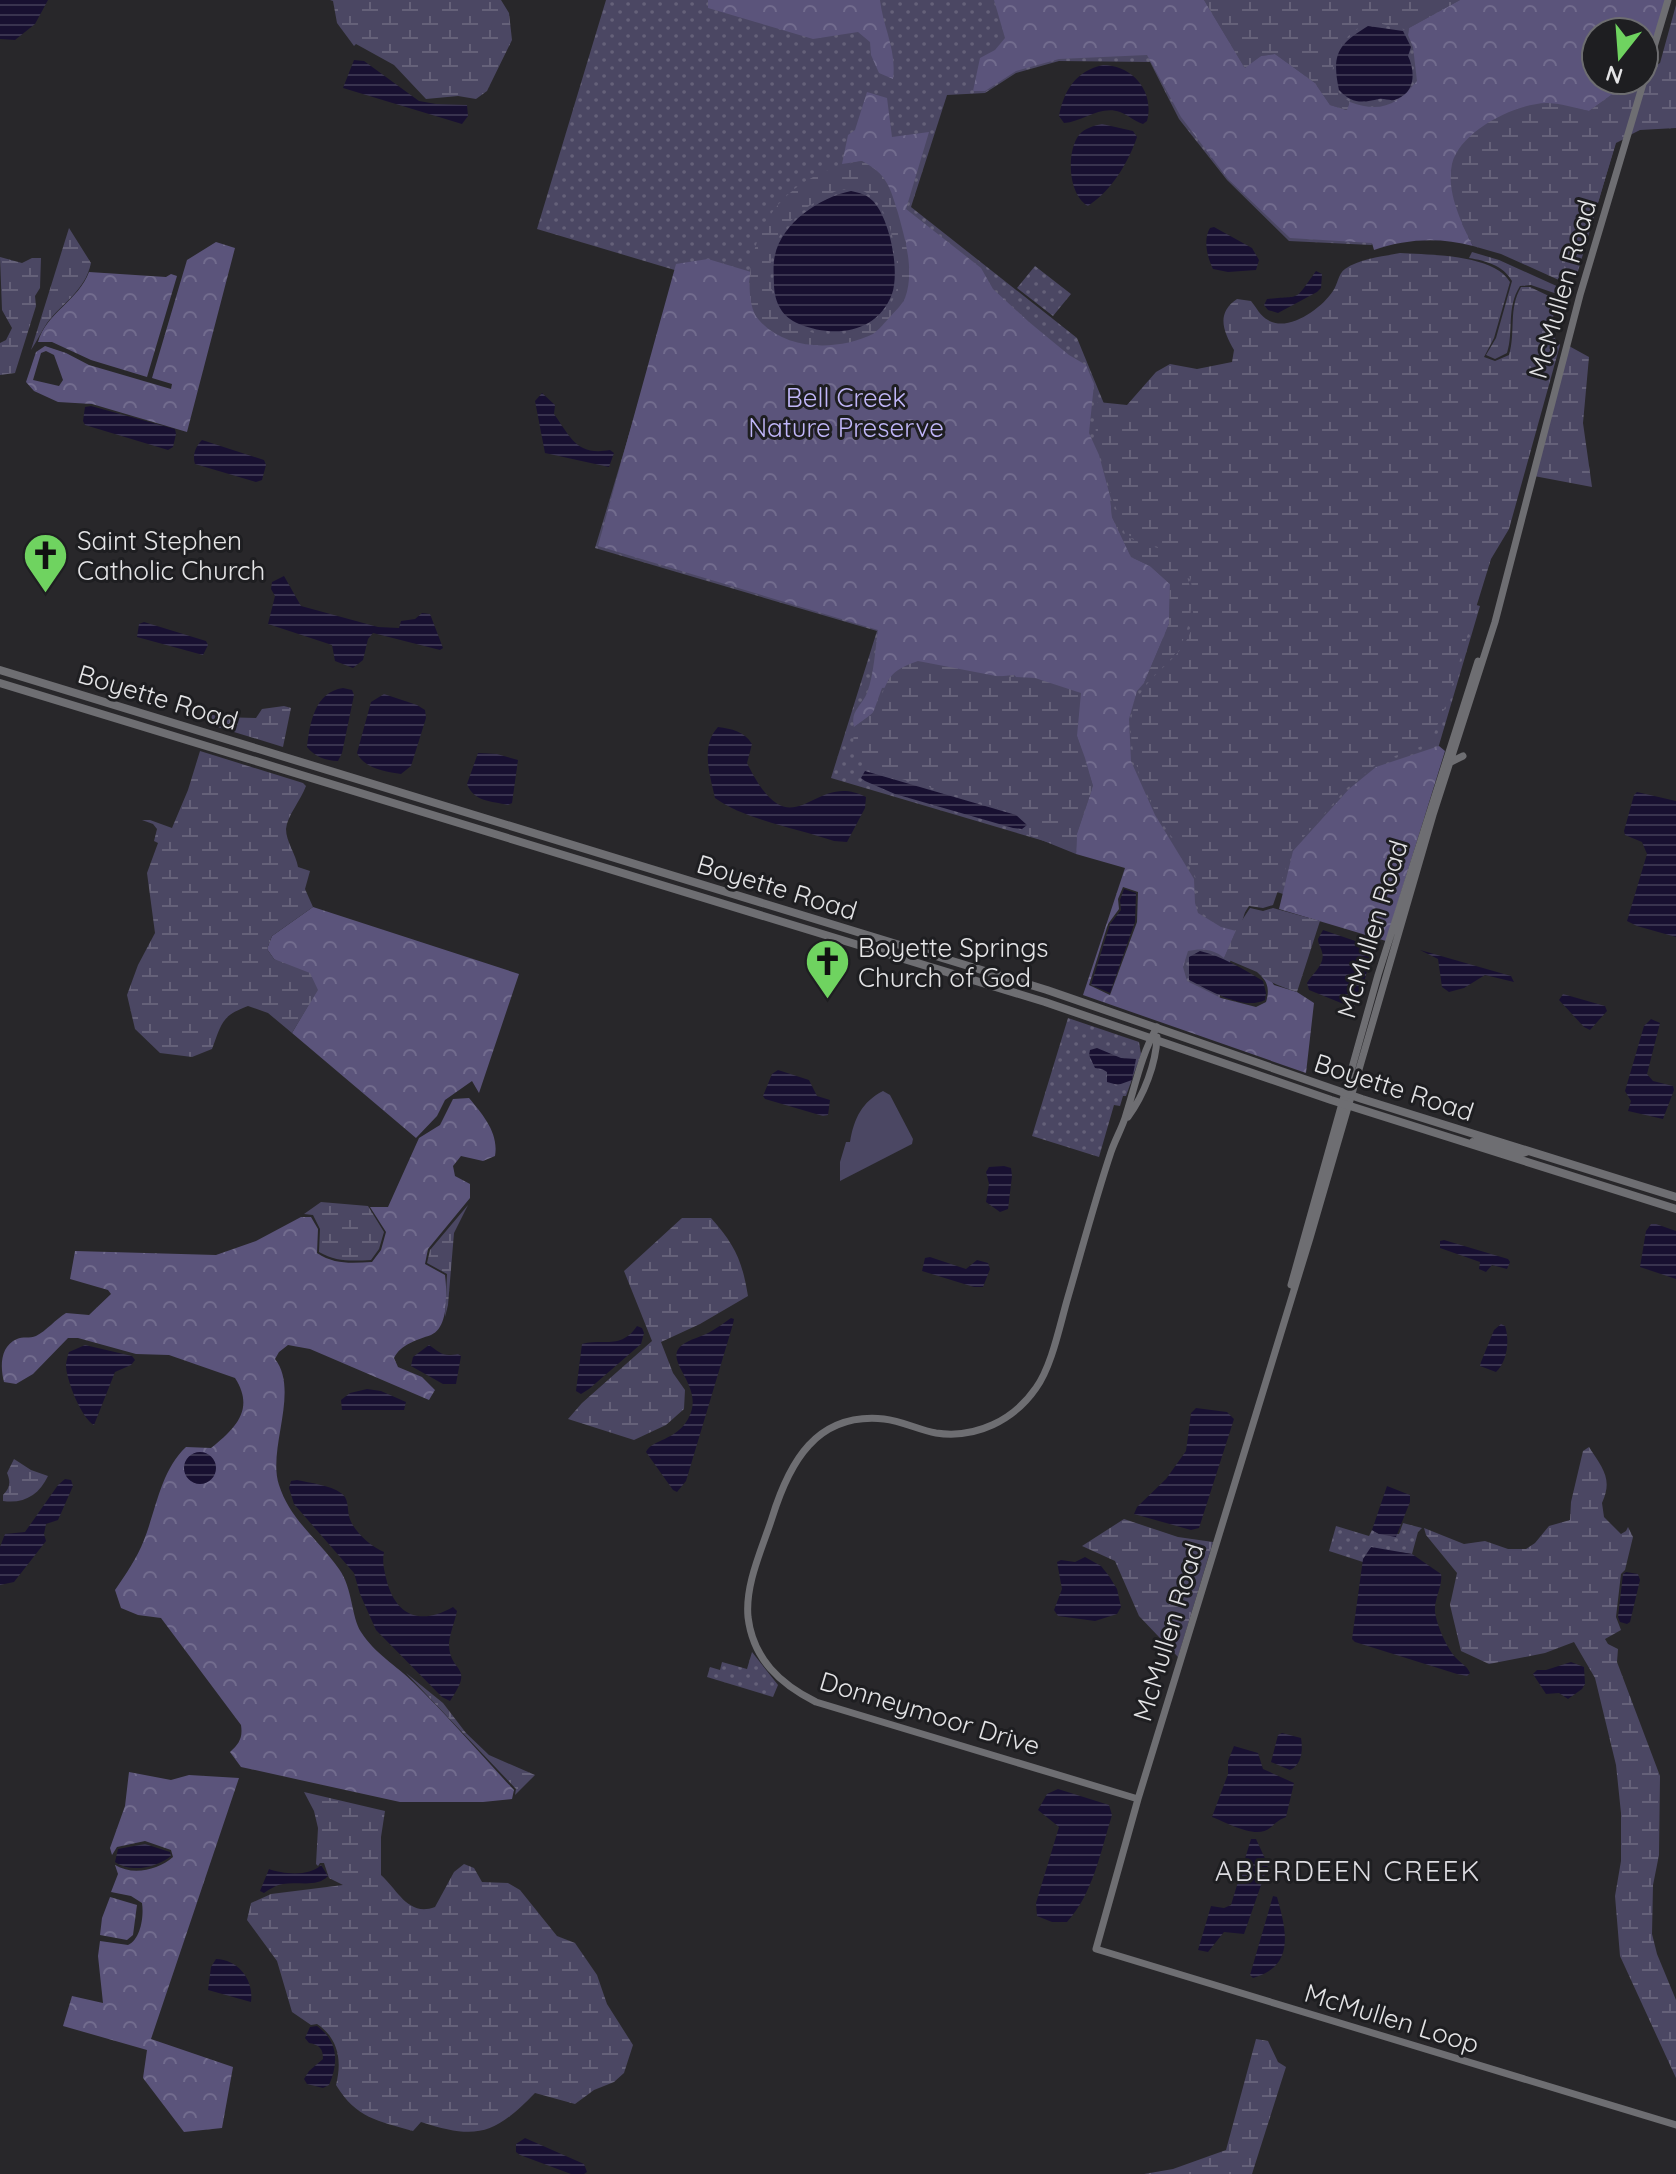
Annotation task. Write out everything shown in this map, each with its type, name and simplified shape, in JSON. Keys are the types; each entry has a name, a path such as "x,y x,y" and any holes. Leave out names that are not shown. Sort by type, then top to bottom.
{"main road":[{"name":"Boyette Road","path":"0,670 1047,990 1348,1094 1676,1197"},
{"name":"Boyette Road","path":"0,683 1045,1002 1345,1105 1642,1199 1654,1197 1676,1206"},
{"path":"1465,1143 1485,1143 1519,1154 1527,1151 1539,1167"}],"street":[{"name":"McMullen Road","path":"1348,1094 1448,765 1479,675 1584,282 1668,0"},
{"name":"McMullen Road","path":"1096,1949 1138,1799 1281,1328 1345,1105 1378,975 1443,765 1503,591"},
{"path":"1448,765 1463,756"},
{"name":"Donneymoor Drive","path":"1138,1799 816,1702 793,1691 773,1674 752,1637 747,1603 782,1485 801,1452 813,1441 842,1425 883,1419 935,1433 973,1432 1005,1419 1037,1387 1057,1335 1111,1152 1157,1027"},
{"name":"McMullen Loop","path":"1096,1949 1676,2125"}],"green space":[{"path":"330,0 501,0 509,13 512,40 487,91 476,99 458,96 426,99 394,65 356,44 354,46 337,23 333,1"},
{"name":"Bell Creek Nature Preserve","path":"606,0 1657,0 1650,16 1580,16 1580,96 1629,96 1576,278 1521,250 1416,223 1371,245 1289,241 1227,180 1179,119 1150,62 1059,61 1016,73 985,93 947,95 911,207 1077,338 1107,411 1168,520 1480,606 1386,925 1253,885 1211,1026 1117,1001 1156,874 831,778 877,631 595,548 678,271 537,229"},
{"path":"708,0 880,0 893,59 893,79 879,73 871,55 870,42 858,32 813,39 708,8"},
{"path":"994,0 1204,0 1244,67 1261,56 1275,54 1315,83 1330,105 1346,110 1350,102 1380,107 1403,96 1417,81 1409,28 1460,0 1666,0 1660,20 1660,16 1580,16 1580,96 1610,96 1589,111 1546,103 1462,224 1473,246 1423,240 1374,250 1372,243 1290,238 1228,179 1181,117 1147,55 1059,59 1016,71 985,91 973,91 980,58 995,50 1005,38"},
{"path":"1204,0 1460,0 1409,28 1408,35 1404,29 1371,23 1347,38 1334,60 1333,72 1340,94 1350,102 1347,110 1330,105 1315,83 1275,54 1261,56 1245,68"},
{"path":"1676,5 1676,128 1640,130 1630,135 1642,96 1660,96 1660,63"},
{"path":"867,92 887,98 892,137 929,132 906,209 981,268 993,289 1029,322 1086,365 1094,384 1089,433 1099,455 1112,517 1131,557 1150,566 1170,584 1169,624 1144,683 1137,691 1129,719 1131,761 1155,815 1194,879 1198,913 1221,927 1236,931 1224,958 1207,950 1188,951 1183,967 1187,981 1221,998 1256,1007 1266,1002 1268,995 1267,985 1261,976 1314,1003 1306,1073 1083,995 1125,868 1076,854 1077,834 1093,786 1085,758 1077,736 1014,675 882,688 873,713 854,727 855,713 865,698 873,670 878,630 598,546 676,264 708,259 751,272 749,283 775,333 853,341 904,301 906,242 862,161 842,164 848,135 855,130","holes":["1123,887 1138,892 1137,922 1110,995 1089,985 1108,924 1119,909 1118,899"]},
{"path":"1610,96 1637,96 1624,139 1616,143 1583,252 1565,262 1561,281 1501,254 1473,246 1451,185 1452,164 1466,141 1477,130 1519,108 1546,103 1589,111"},
{"path":"862,161 877,171 890,189 906,244 908,288 902,303 873,334 859,340 829,345 798,343 770,330 756,316 751,304 750,284 754,251 762,230 785,197 801,184 840,166","holes":["841,189 865,192 881,208 892,234 897,286 888,309 869,325 846,334 819,334 793,324 777,307 770,271 772,254 786,226 797,215"]},
{"path":"69,228 91,263 88,273 79,289 47,323 31,350"},
{"path":"216,242 235,248 187,432 92,404 58,402 34,391 26,382 36,352 45,346 89,365 171,389 172,384 152,378 187,260","holes":["46,351 54,355 63,380 59,386 33,380 41,353"]},
{"path":"1472,252 1499,260 1561,288 1560,295 1531,285 1520,286 1513,303 1507,353 1495,359 1486,355 1496,338 1512,281 1499,267 1469,258"},
{"path":"1400,253 1476,261 1502,273 1510,282 1494,338 1484,357 1495,361 1509,355 1513,312 1521,287 1530,287 1551,297 1555,304 1551,333 1560,345 1509,529 1491,559 1447,702 1430,743 1379,762 1347,788 1292,850 1273,905 1263,908 1249,906 1235,928 1212,920 1199,908 1194,874 1153,806 1135,759 1131,735 1134,707 1141,692 1188,638 1193,620 1192,584 1188,572 1172,555 1125,534 1099,448 1095,414 1098,402 1127,405 1156,372 1170,364 1197,369 1232,362 1234,350 1227,336 1224,316 1230,304 1237,299 1251,301 1268,320 1276,323 1294,321 1328,298 1341,274 1351,265"},
{"path":"0,257 22,263 41,258 36,306 15,373 0,375 0,343 6,340 12,328 2,310"},
{"path":"1035,266 1071,294 1053,316 1017,288"},
{"path":"89,272 177,276 147,377 91,360 52,342 38,342 48,323 78,291"},
{"path":"1569,346 1589,357 1583,423 1592,487 1534,476"},
{"path":"1110,496 1123,535 1169,554 1179,563 1190,585 1191,611 1179,648 1144,683 1169,624 1170,584 1150,566 1131,557 1112,517"},
{"path":"918,661 996,676 1035,678 1081,693 1077,736 1093,786 1077,833 1076,854 1019,831 1029,825 1017,813 861,767 864,764 853,746 854,727 874,711 892,675"},
{"path":"291,708 283,747 208,724 211,714 256,718 262,709"},
{"path":"1439,746 1445,751 1386,941 1279,909 1293,851 1349,789 1376,767"},
{"path":"200,751 306,786 286,829 298,867 310,871 305,889 313,907 272,936 267,949 274,959 310,973 318,990 292,1033 268,1013 248,1006 227,1017 212,1049 192,1057 160,1053 135,1029 127,995 155,933 147,873 158,843 154,841 157,829 142,820 172,828"},
{"path":"313,907 519,974 479,1093 472,1081 445,1100 437,1116 416,1138 292,1033 317,990 274,959 267,949 272,936"},
{"path":"1250,908 1263,911 1273,908 1320,921 1297,992 1224,958"},
{"path":"1068,1018 1139,1042 1141,1054 1126,1096 1123,1096 1120,1106 1114,1105 1099,1157 1032,1136"},
{"path":"883,1091 890,1095 913,1139 912,1144 840,1181 840,1162 857,1118 864,1106"},
{"path":"469,1098 492,1132 495,1156 483,1161 461,1156 453,1166 455,1176 470,1184 470,1198 428,1249 425,1264 445,1275 444,1317 437,1331 405,1346 394,1358 398,1367 422,1377 435,1390 429,1400 310,1349 288,1345 275,1359 282,1372 284,1387 276,1471 290,1509 344,1577 358,1626 367,1640 427,1696 514,1790 512,1799 400,1802 241,1767 230,1752 240,1740 241,1725 161,1618 138,1615 121,1608 115,1590 141,1547 171,1467 186,1447 211,1448 240,1417 243,1399 235,1378 169,1355 136,1354 78,1338 68,1338 33,1374 16,1384 4,1382 2,1364 4,1352 11,1342 36,1336 66,1313 89,1315 111,1294 108,1290 70,1279 75,1251 216,1255 256,1241 301,1217 311,1217 318,1229 317,1253 337,1261 372,1262 381,1250 386,1232 370,1207 388,1207 419,1138 440,1125 453,1099"},
{"path":"321,1202 368,1206 384,1232 379,1249 371,1260 338,1259 319,1252 320,1229 313,1215 304,1214"},
{"path":"468,1205 454,1233 445,1317 447,1274 427,1263 430,1250"},
{"path":"682,1218 711,1218 732,1245 743,1272 748,1296 661,1342 673,1373 685,1390 684,1409 666,1425 634,1440 568,1419 652,1341 624,1271"},
{"path":"1589,1447 1606,1481 1602,1503 1604,1517 1621,1534 1628,1527 1633,1537 1625,1570 1621,1574 1616,1617 1621,1630 1605,1639 1618,1649 1617,1662 1660,1776 1659,1855 1653,1885 1652,1934 1676,2000 1676,2078 1620,1956 1615,1896 1621,1861 1621,1813 1616,1765 1595,1678 1574,1642 1545,1653 1489,1664 1461,1651 1450,1605 1457,1573 1426,1535 1424,1528 1464,1544 1485,1541 1508,1549 1526,1549 1549,1526 1570,1520 1583,1451"},
{"path":"14,1459 48,1476 30,1497 3,1501 9,1485 7,1473"},
{"path":"1124,1519 1178,1537 1213,1542 1178,1657 1139,1616 1115,1561 1082,1546"},
{"path":"1403,1523 1422,1528 1412,1554 1398,1552 1363,1559 1363,1562 1329,1551 1336,1526 1369,1536 1372,1530 1379,1534 1399,1534"},
{"path":"752,1652 778,1685 773,1697 707,1677 710,1667 720,1670 722,1662 747,1669"},
{"path":"406,1673 443,1703 466,1733 489,1755 535,1775 515,1795 516,1789"},
{"path":"129,1772 171,1780 189,1775 239,1778 151,2039 233,2067 222,2128 184,2132 143,2078 147,2050 63,2026 72,1996 103,2003 98,1956 100,1941 128,1945 141,1927 142,1903 131,1896 111,1892 118,1874 115,1865 130,1870 145,1870 173,1857 171,1850 145,1841 117,1847 112,1855 110,1848 125,1806"},
{"path":"304,1792 385,1811 381,1875 411,1905 426,1909 435,1907 454,1872 464,1864 474,1868 482,1882 508,1883 520,1890 557,1936 575,1943 597,1975 607,2004 633,2045 624,2073 575,2104 535,2093 508,2118 484,2130 471,2132 421,2122 413,2131 369,2117 352,2105 336,2085 339,2067 337,2051 330,2036 317,2024 311,2025 292,2012 277,1961 247,1920 251,1903 271,1894 343,1885 329,1878 324,1863 316,1864 318,1828 314,1811"},
{"path":"110,1897 137,1905 133,1935 127,1940 100,1935"},
{"path":"1256,2039 1268,2041 1278,2062 1286,2067 1252,2174 1144,2174 1173,2169 1226,2150"}],"shaded area":[{"path":"0,0 48,0 35,24 15,40 0,39"},
{"path":"1368,26 1403,31 1411,47 1408,56 1413,74 1411,86 1397,99 1358,101 1348,98 1339,90 1336,67 1340,51 1350,38"},
{"path":"354,60 364,61 419,101 467,105 468,116 462,124 343,88"},
{"path":"1103,65 1123,70 1139,82 1148,100 1149,110 1147,121 1143,124 1113,110 1064,123 1059,116 1064,98 1073,83 1085,72"},
{"path":"1102,124 1133,131 1137,137 1118,175 1105,192 1088,206 1076,193 1073,183 1072,152 1081,133"},
{"path":"851,191 870,199 879,209 889,232 895,272 892,294 876,318 853,329 826,331 799,324 780,309 776,298 774,261 777,248 791,225 802,215 826,200"},
{"path":"1214,227 1252,248 1259,260 1256,270 1228,272 1213,269 1206,243 1210,228"},
{"path":"1316,271 1322,274 1321,288 1317,292 1278,313 1264,305 1267,299 1296,296"},
{"path":"542,393 555,405 554,414 570,438 582,448 614,453 609,467 545,453 535,401"},
{"path":"85,407 175,429 173,447 168,450 85,425"},
{"path":"202,440 264,460 266,465 262,480 256,482 195,464 195,451"},
{"path":"284,576 301,606 378,627 399,628 401,621 415,619 422,613 430,614 443,648 440,650 373,633 368,639 363,660 353,668 335,661 332,645 268,624 275,596 271,589 272,582"},
{"path":"144,622 206,641 208,645 203,655 137,637 139,624"},
{"path":"343,688 352,690 354,695 342,753 338,761 329,760 307,747 310,728 320,702 326,695"},
{"path":"384,694 425,710 426,718 411,766 401,774 370,766 357,753 371,702"},
{"path":"718,727 737,731 749,740 752,744 747,763 763,790 777,804 791,807 831,793 847,791 866,797 865,808 847,842 756,818 715,798 708,752 712,735"},
{"path":"478,753 518,760 512,803 508,805 484,800 470,790 467,784"},
{"path":"865,771 1016,815 1027,825 1022,829 1013,828 895,794 861,778"},
{"path":"1637,792 1676,801 1676,937 1627,921 1647,854 1642,842 1625,835 1624,831"},
{"path":"1124,889 1136,893 1135,922 1110,993 1091,985 1110,924 1121,910 1120,900"},
{"path":"1323,930 1370,946 1372,953 1358,1004 1351,1007 1309,990 1307,983 1322,961 1318,939"},
{"path":"1420,950 1511,976 1514,982 1485,975 1464,988 1449,992 1442,987 1438,959"},
{"path":"1200,951 1232,963 1263,981 1265,1000 1256,1003 1237,1001 1189,980 1189,957"},
{"path":"1563,994 1605,1006 1607,1011 1590,1030 1559,1000"},
{"path":"1651,1019 1660,1023 1647,1074 1653,1081 1673,1086 1674,1090 1663,1119 1628,1111 1631,1101 1625,1091 1644,1026"},
{"path":"1097,1048 1121,1058 1136,1059 1132,1080 1118,1085 1107,1082 1107,1072 1095,1068 1089,1055 1090,1050"},
{"path":"778,1070 809,1080 817,1096 830,1100 828,1115 765,1099 763,1096 772,1074"},
{"path":"989,1167 1011,1168 1012,1176 1008,1209 1000,1212 986,1202 989,1184 986,1172"},
{"path":"1651,1224 1676,1231 1676,1279 1640,1267 1646,1231"},
{"path":"1440,1241 1510,1262 1507,1269 1492,1265 1486,1272 1479,1269 1480,1262 1440,1248"},
{"path":"925,1258 966,1269 977,1260 988,1263 990,1269 983,1287 974,1287 922,1271"},
{"path":"734,1319 733,1324 686,1481 677,1492 646,1452 653,1444 677,1432 688,1419 692,1407 692,1396 677,1359 677,1351 685,1343"},
{"path":"1501,1324 1505,1326 1507,1345 1503,1363 1496,1372 1480,1366 1494,1330"},
{"path":"637,1326 644,1333 641,1344 589,1389 581,1394 576,1391 582,1344 618,1341"},
{"path":"85,1345 132,1356 135,1360 115,1372 94,1425 80,1407 66,1364 69,1352"},
{"path":"429,1345 442,1354 461,1356 456,1384 443,1384 411,1366 413,1357"},
{"path":"367,1389 381,1391 406,1402 404,1410 342,1410 341,1400 350,1393"},
{"path":"1196,1408 1227,1412 1234,1419 1199,1528 1191,1530 1134,1514 1186,1451 1191,1413"},
{"path":"200,1452 211,1457 216,1468 211,1479 200,1484 189,1479 184,1468 189,1457"},
{"path":"65,1479 71,1480 73,1486 58,1520 46,1524 46,1541 14,1582 0,1585 0,1547 5,1534 25,1532"},
{"path":"291,1481 331,1488 344,1495 354,1527 368,1542 384,1552 384,1568 390,1591 402,1609 420,1616 441,1613 453,1607 457,1611 449,1643 461,1680 450,1701 442,1697 376,1630 354,1573 294,1504 289,1488"},
{"path":"1387,1486 1410,1495 1396,1537 1372,1530"},
{"path":"1371,1547 1412,1554 1441,1574 1436,1618 1450,1649 1469,1671 1467,1676 1352,1639 1363,1559"},
{"path":"1085,1557 1101,1566 1117,1589 1121,1607 1117,1614 1095,1621 1058,1616 1054,1610 1062,1589 1057,1562 1075,1562"},
{"path":"1623,1574 1638,1574 1640,1580 1627,1624 1620,1622 1618,1617"},
{"path":"1571,1662 1584,1667 1585,1684 1582,1689 1568,1699 1559,1693 1546,1694 1533,1674 1537,1670"},
{"path":"1282,1733 1301,1738 1301,1757 1290,1770 1271,1762 1278,1735"},
{"path":"1234,1746 1258,1753 1263,1769 1294,1783 1286,1817 1264,1831 1249,1831 1212,1817 1228,1774 1228,1761"},
{"path":"1058,1789 1109,1805 1112,1815 1090,1885 1067,1922 1052,1922 1037,1916 1036,1903 1059,1827 1038,1810 1047,1794"},
{"path":"1251,1839 1256,1839 1268,1865 1244,1934 1224,1932 1208,1952 1198,1950 1211,1906 1224,1908 1231,1905"},
{"path":"145,1844 170,1852 171,1856 143,1868 115,1862 118,1849"},
{"path":"321,1865 328,1876 324,1880 283,1884 264,1893 260,1891 269,1869 303,1873"},
{"path":"1273,1896 1277,1897 1285,1934 1282,1956 1267,1972 1253,1978 1250,1975"},
{"path":"216,1959 232,1963 243,1973 250,1986 251,2002 208,1990 211,1967"},
{"path":"317,2026 329,2038 335,2052 329,2085 323,2088 307,2084 304,2079 323,2059 320,2048 305,2038 310,2027"},
{"path":"525,2138 584,2164 587,2172 571,2174 520,2155 516,2152 516,2144"}],"place":[{"name":"Saint Stephen Catholic Church","path":"46,594"},
{"name":"Boyette Springs Church of God","path":"827,1001"}],"district":[{"name":"ABERDEEN CREEK","path":"1348,1870"}]}
